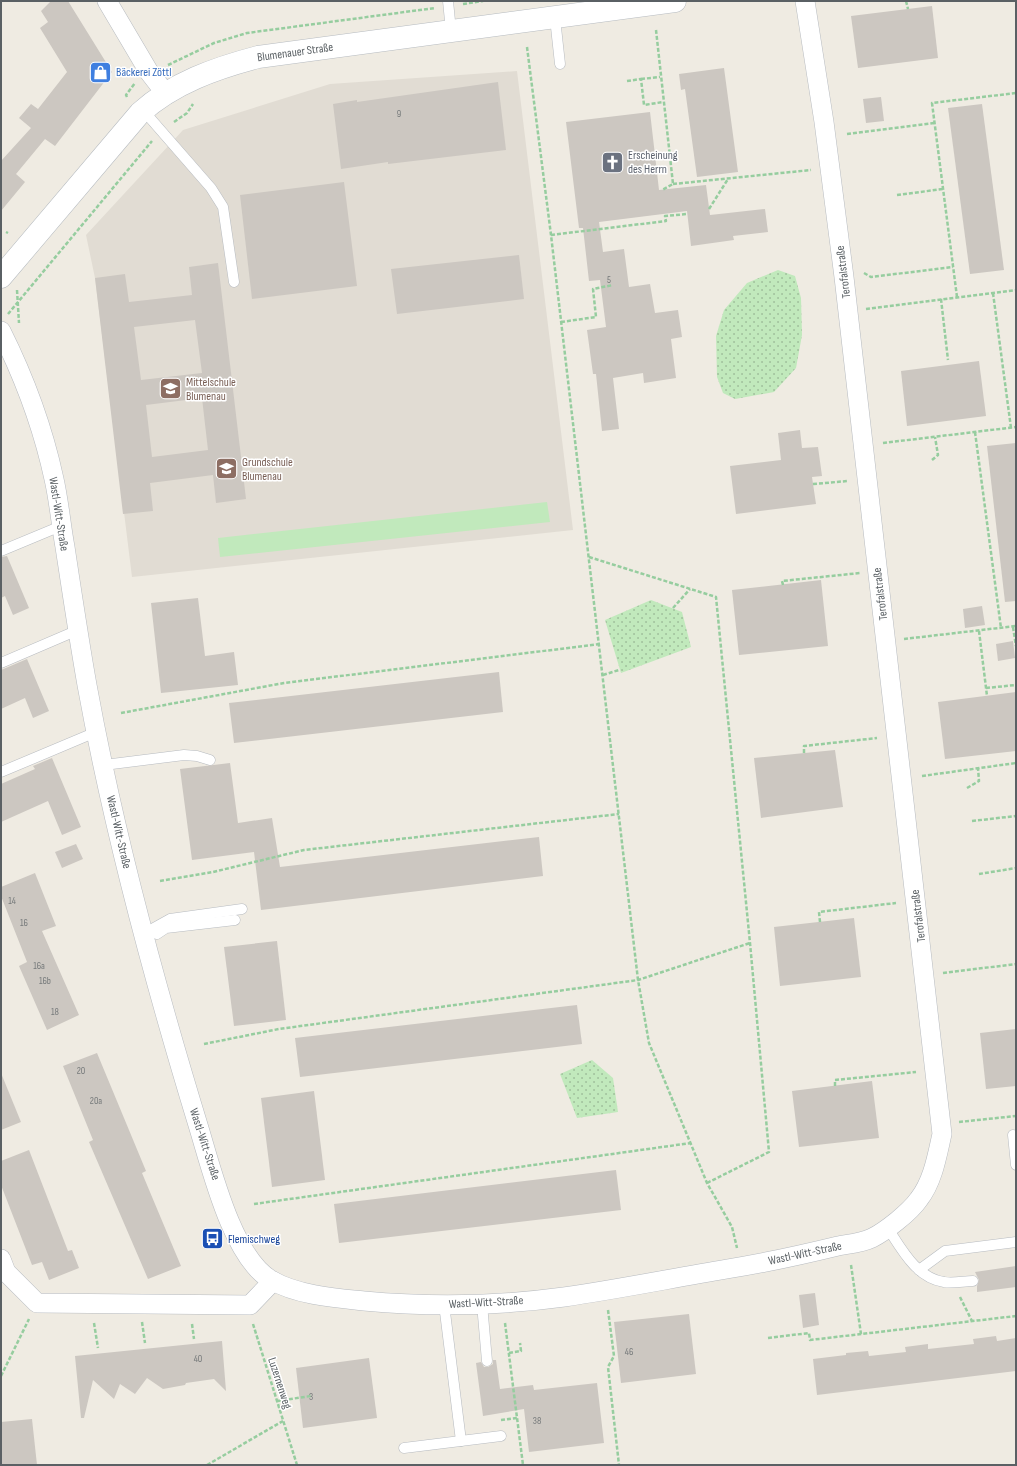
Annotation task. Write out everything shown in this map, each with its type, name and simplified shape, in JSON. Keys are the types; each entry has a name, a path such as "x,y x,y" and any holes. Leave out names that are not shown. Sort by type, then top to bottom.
{"street":[{"path":"107,1 149,72 166,94"},
{"name":"Blumenauer Straße","path":"1,277 143,110 166,94 215,69 258,56 676,1"},
{"name":"Terofalstraße","path":"805,1 830,168 848,311 941,1124 942,1134 936,1162 927,1187"},
{"name":"Wastl-Witt-Straße","path":"5,323 32,402 54,478 96,732 144,938 187,1087 233,1228 239,1243 254,1268 273,1282 320,1296 380,1302 482,1304 560,1298 785,1259 871,1239 918,1201 927,1187"},
{"path":"1,1259 6,1272 37,1303 250,1305 273,1282"}],"lane":[{"path":"448,3 451,31"},
{"path":"555,18 560,64"},
{"path":"143,110 211,188 223,207 234,282"},
{"path":"1,551 61,526"},
{"path":"1,663 78,630"},
{"path":"1,772 96,732"},
{"path":"104,765 184,755 197,756 210,760"},
{"path":"144,938 170,919 242,909"},
{"path":"144,938 166,928 235,920"},
{"path":"1013,1135 1016,1165"},
{"path":"887,1227 908,1259 919,1270 944,1282 973,1281"},
{"path":"919,1270 945,1251 1016,1242"},
{"path":"444,1304 461,1441"},
{"path":"482,1304 487,1361"},
{"path":"404,1448 501,1436"}],"path":[{"path":"170,64 214,43 247,33 448,3 483,1"},
{"path":"906,1 908,9"},
{"path":"656,30 673,184"},
{"path":"527,47 600,644 638,980 649,1043 707,1183 732,1227 740,1267"},
{"path":"627,81 660,77"},
{"path":"640,79 644,105 663,102"},
{"path":"126,95 136,81"},
{"path":"956,298 932,103 1016,93"},
{"path":"847,134 934,123"},
{"path":"5,323 153,140"},
{"path":"662,190 673,184 830,168"},
{"path":"709,209 728,178"},
{"path":"897,195 943,189"},
{"path":"551,235 666,221 665,215 687,214"},
{"path":"864,273 870,277 952,267"},
{"path":"561,322 596,317 592,289 613,285"},
{"path":"848,311 1016,290"},
{"path":"994,292 1011,428"},
{"path":"941,299 948,360"},
{"path":"884,443 1016,427"},
{"path":"975,432 1001,628"},
{"path":"932,460 938,454 935,437"},
{"path":"813,484 867,479"},
{"path":"589,557 716,597 769,1152 707,1183"},
{"path":"782,584 782,581 878,571"},
{"path":"673,608 690,589"},
{"path":"886,642 1015,627 1016,646"},
{"path":"979,631 987,696"},
{"path":"121,713 284,683 600,644"},
{"path":"603,675 618,670"},
{"path":"986,688 1016,684"},
{"path":"804,753 804,746 897,736"},
{"path":"922,776 1016,763"},
{"path":"967,788 979,781 978,768"},
{"path":"160,881 213,872 304,850 619,814"},
{"path":"972,821 1016,816"},
{"path":"979,874 1016,868"},
{"path":"820,922 819,912 916,901"},
{"path":"204,1044 279,1029 638,980 750,943"},
{"path":"924,976 1016,964"},
{"path":"835,1086 835,1080 935,1070"},
{"path":"941,1124 1016,1116"},
{"path":"254,1204 691,1143"},
{"path":"851,1265 861,1334"},
{"path":"952,1282 972,1321"},
{"path":"605,1290 614,1356 608,1367 619,1465"},
{"path":"1,1376 37,1303"},
{"path":"91,1304 98,1348"},
{"name":"Luzernenweg","path":"250,1305 258,1343 297,1465"},
{"path":"768,1338 809,1333 810,1340 1016,1316"},
{"path":"505,1323 523,1465"},
{"path":"509,1353 521,1351 520,1344"},
{"path":"277,1401 311,1396"},
{"path":"207,1465 283,1421"}],"shaded area":[{"path":"517,71 573,530 132,577 95,278 86,235 183,130 330,84"}],"green space":[{"path":"778,270 795,276 801,298 802,335 796,368 774,392 735,399 723,393 717,377 716,336 724,310 747,283"},
{"path":"547,502 550,522 220,557 218,538"},
{"path":"651,600 682,612 691,647 621,673 605,620"},
{"path":"592,1060 613,1078 618,1112 577,1118 560,1074"}],"building":[{"path":"51,1 68,1 112,72 55,146 45,139 16,174 25,182 1,211 1,161 31,128 19,118 31,104 38,109 67,72 40,28 48,22 41,11"},
{"path":"932,6 938,58 858,68 851,16"},
{"path":"724,68 738,172 697,177 685,89 681,90 679,74"},
{"path":"498,82 506,150 388,164 388,162 341,169 333,104"},
{"path":"881,97 884,121 866,123 863,99"},
{"path":"982,104 1004,270 970,274 948,108"},
{"path":"650,112 659,190 706,185 710,215 765,209 768,232 733,236 734,240 691,246 687,211 599,222 603,252 624,249 629,287 650,284 655,313 678,310 682,337 671,339 676,378 644,383 643,373 613,378 619,429 602,431 596,374 593,374 587,330 606,327 600,280 589,281 583,228 579,228 566,122"},
{"path":"344,182 357,286 252,299 240,195"},
{"path":"519,255 524,299 397,314 391,269"},
{"name":"Mittelschule Blumenau","path":"218,263 246,499 216,503 213,475 150,483 153,511 123,514 95,278 125,274 129,302 192,295 189,267","holes":["195,320 202,373 141,380 134,327","202,398 208,450 152,457 146,405"]},
{"path":"979,361 986,416 907,426 901,371"},
{"path":"800,430 802,448 818,447 822,476 812,477 816,504 736,514 730,466 781,460 778,433"},
{"path":"1016,443 1016,601 1005,602 987,446"},
{"path":"7,556 29,608 13,615 5,596 1,598 1,557"},
{"path":"821,580 828,646 739,655 732,590"},
{"path":"198,598 205,656 234,652 238,685 161,693 151,603"},
{"path":"982,606 985,625 965,628 963,609"},
{"path":"1013,641 1015,658 998,661 996,644"},
{"path":"27,659 49,711 33,718 25,698 1,709 1,670"},
{"path":"499,672 503,712 234,743 229,703"},
{"path":"1016,692 1016,751 945,759 938,702"},
{"path":"835,750 843,807 761,818 754,758"},
{"path":"52,758 81,827 62,835 48,801 1,822 1,784 35,769 33,766"},
{"path":"230,763 238,823 272,818 280,867 539,837 543,876 261,910 254,852 192,860 180,769"},
{"path":"76,844 83,859 62,868 55,852"},
{"path":"35,873 56,926 42,931 79,1015 47,1030 19,966 27,962 1,896 1,887"},
{"path":"854,918 861,977 780,986 774,927"},
{"path":"277,941 286,1020 234,1026 224,947"},
{"path":"577,1005 582,1044 300,1077 295,1038"},
{"path":"1016,1029 1016,1086 986,1089 980,1033"},
{"path":"97,1053 146,1171 142,1173 181,1266 148,1279 89,1142 93,1140 63,1066"},
{"path":"1,1073 21,1122 1,1130"},
{"path":"872,1081 879,1138 799,1147 792,1091"},
{"path":"314,1091 325,1180 272,1187 261,1098"},
{"path":"29,1150 68,1251 72,1250 79,1268 49,1280 42,1262 32,1265 1,1185 1,1161"},
{"path":"616,1170 621,1210 339,1243 334,1204"},
{"path":"1016,1266 1016,1287 977,1292 979,1280 975,1272"},
{"path":"815,1293 819,1325 803,1328 799,1295"},
{"path":"689,1314 696,1374 621,1383 614,1322"},
{"path":"996,1336 997,1341 1016,1338 1016,1371 817,1395 813,1359 868,1351 869,1356 906,1352 905,1347 928,1344 928,1349 974,1344 973,1339"},
{"path":"222,1341 226,1391 214,1379 186,1383 185,1385 163,1389 147,1378 135,1394 120,1384 114,1399 93,1380 84,1418 81,1418 75,1356"},
{"path":"369,1358 377,1418 303,1428 296,1368"},
{"path":"493,1360 496,1360 500,1389 533,1385 534,1390 597,1383 604,1443 529,1452 524,1409 483,1416 476,1363 481,1362 484,1367 488,1367 493,1364"},
{"path":"32,1419 37,1465 1,1465 1,1422"}],"place":[{"name":"Bäckerei Zöttl","path":"101,72"},
{"name":"Erscheinung des Herrn","path":"613,162"},
{"name":"Mittelschule Blumenau","path":"170,389"},
{"name":"Grundschule Blumenau","path":"226,469"},
{"name":"Flemischweg","path":"212,1239"}]}
